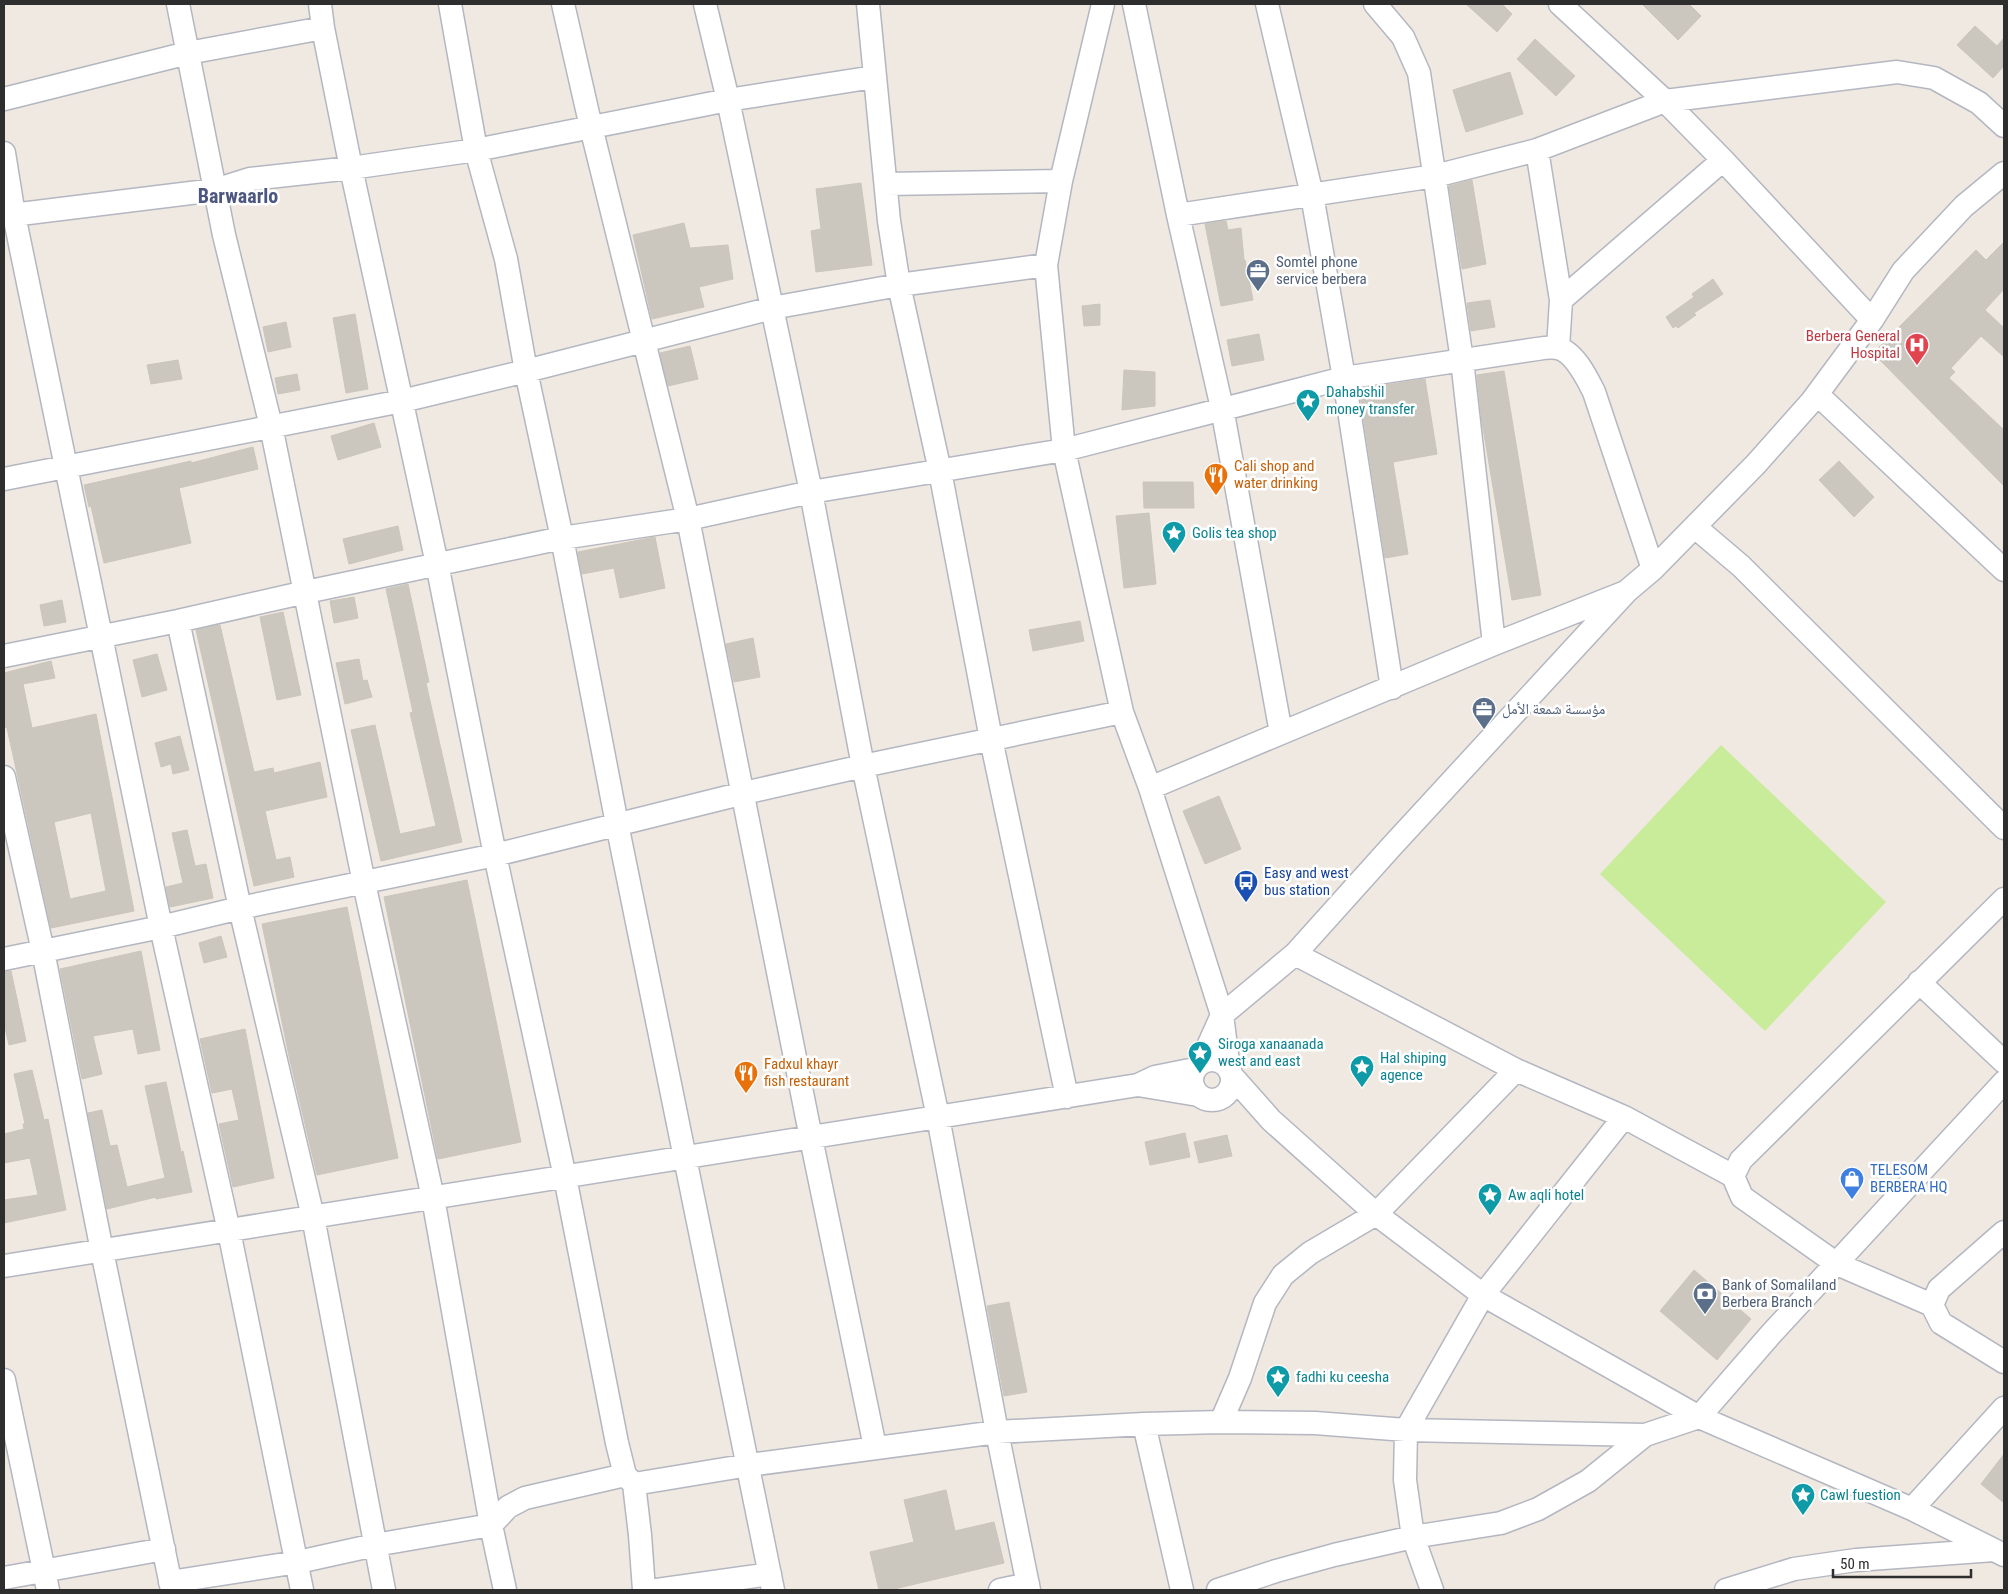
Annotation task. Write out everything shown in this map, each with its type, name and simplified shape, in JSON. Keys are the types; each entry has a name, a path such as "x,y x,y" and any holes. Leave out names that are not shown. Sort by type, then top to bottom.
{"street":[{"path":"178,4 215,190 271,426 364,883 433,1198 491,1525 505,1590"},
{"path":"320,4 323,28 351,168 437,564 495,855 565,1177 617,1443 630,1479 640,1535 644,1590"},
{"path":"450,4 476,150 506,259 526,372 562,538 617,824 749,1465 771,1582 657,1590"},
{"path":"563,4 591,127 688,519 875,1447"},
{"path":"705,4 728,100 811,492 863,766 938,1117 1028,1587 1000,1590"},
{"path":"868,4 889,221 899,285 940,471 991,740 1067,1097"},
{"path":"1103,4 1061,181 1046,266 1064,450 1122,712 1150,788 1222,1015 1232,1083 1226,1095 1206,1098"},
{"path":"1134,4 1178,215 1222,408 1281,733"},
{"path":"1267,4 1312,195 1344,378 1392,688"},
{"path":"1375,4 1403,37 1419,73 1462,360 1494,644"},
{"path":"1560,4 1665,101 1723,160 1872,320"},
{"path":"4,98 188,53 323,28"},
{"path":"1178,215 1435,176 1537,150 1665,101 1897,72 1934,78 1979,103 2004,126"},
{"path":"9,215 215,190 250,179 351,168 476,150 728,100 874,77"},
{"path":"1537,150 1561,300 1558,348"},
{"path":"4,153 9,215 67,466 161,927 229,1231 298,1562 302,1590"},
{"path":"1561,300 1723,160"},
{"path":"1206,1098 1192,1085 1192,1079 1222,1015 1295,954 1392,846 1628,591 1653,569 1756,464 1817,394 1872,320 1903,271 1964,206 2004,173"},
{"path":"886,184 1061,181"},
{"path":"4,480 402,401 526,372 772,308 899,285 1046,266"},
{"path":"4,656 103,637 562,538 688,519 811,492 1064,450 1344,378 1537,349 1558,348 1570,356 1581,368 1594,392 1653,569"},
{"path":"1817,394 2004,570"},
{"path":"1695,527 1741,566 2004,828"},
{"path":"1150,788 1494,644 1628,591"},
{"path":"178,621 240,908 313,1217 384,1590"},
{"path":"4,959 495,855 744,793 1122,712"},
{"path":"4,777 43,951 171,1586 376,1545 491,1525 508,1507 525,1498 630,1479 997,1432 1221,1422 1315,1423 1406,1430 1645,1435 1699,1417 1771,1334 2004,1082"},
{"path":"1733,1176 1741,1160 2004,898"},
{"path":"1295,954 1516,1070 1624,1117 1733,1176 1742,1197 1837,1264 1932,1305 1941,1323 2004,1362"},
{"path":"1919,982 2004,1062"},
{"path":"4,1266 1138,1085 1213,1060 1225,1064 1271,1120 1376,1214 1483,1295 1699,1417 1912,1509 1999,1552"},
{"path":"1221,1422 1240,1378 1265,1304 1283,1275 1310,1253 1376,1214 1516,1070"},
{"path":"1138,1085 1206,1098 1271,1120"},
{"path":"1432,1590 1413,1537 1405,1480 1406,1430 1483,1295 1624,1117"},
{"path":"1932,1305 1939,1289 2004,1232"},
{"path":"4,1380 46,1580"},
{"path":"1912,1509 2004,1408"},
{"path":"1144,1424 1182,1590"},
{"path":"1218,1590 1315,1560 1413,1537 1501,1523 1538,1509 1588,1481 1645,1435"},
{"path":"4,1578 46,1580 164,1549"},
{"path":"1726,1590 1803,1568 1864,1560 1999,1552"}],"green space":[{"path":"1721,745 1886,902 1765,1031 1600,874"}],"building":[{"path":"1466,4 1502,4 1512,14 1497,32"},
{"path":"1642,4 1689,4 1701,16 1678,40"},
{"path":"1975,26 1997,46 2004,38 2004,66 1993,78 1957,45"},
{"path":"1535,39 1575,76 1556,96 1517,59"},
{"path":"1510,72 1523,114 1466,132 1453,90"},
{"path":"1472,180 1486,264 1462,269 1449,186"},
{"path":"861,183 872,265 816,272 811,231 821,229 816,189"},
{"path":"1226,221 1228,230 1241,228 1244,260 1253,300 1221,306 1205,224"},
{"path":"684,223 690,248 728,245 733,279 699,287 704,307 652,319 633,235"},
{"name":"Berbera General Hospital","path":"2004,242 2004,289 1985,310 2004,328 2004,357 1981,336 1951,368 1955,372 1949,378 2004,430 2004,486 1873,353 1976,250 1986,260"},
{"path":"1713,279 1723,294 1694,313 1696,315 1678,328 1676,326 1673,328 1666,317 1694,297 1692,294"},
{"path":"1490,300 1495,327 1471,331 1467,303"},
{"path":"1100,304 1100,325 1084,326 1082,306"},
{"path":"355,314 368,389 346,393 333,318"},
{"path":"286,322 291,347 268,352 263,327"},
{"path":"1259,334 1264,360 1232,366 1227,340"},
{"path":"690,346 698,379 668,386 660,353"},
{"path":"178,360 182,379 151,384 147,365"},
{"path":"1124,370 1155,372 1155,406 1122,410"},
{"path":"1504,371 1541,595 1512,600 1482,422 1477,375"},
{"path":"297,374 300,390 278,394 275,378"},
{"path":"1425,379 1437,454 1393,462 1408,554 1385,558 1359,389"},
{"path":"374,423 381,447 338,460 331,436"},
{"path":"253,447 258,469 179,488 191,543 104,563 91,506 89,507 84,485 191,461 191,463"},
{"path":"1839,461 1874,497 1854,517 1819,480"},
{"path":"1143,482 1193,482 1194,508 1144,508"},
{"path":"1149,513 1156,584 1124,588 1116,516"},
{"path":"398,526 403,550 349,564 343,539"},
{"path":"655,537 665,588 620,598 614,568 582,574 578,552"},
{"path":"408,584 429,682 426,683 462,842 381,861 351,730 375,725 400,834 436,826 410,713 413,712 386,589"},
{"path":"354,597 358,618 334,623 330,601"},
{"path":"62,600 66,622 44,626 40,605"},
{"path":"283,612 301,695 277,700 260,617"},
{"path":"1080,621 1084,641 1033,651 1029,630"},
{"path":"220,625 254,772 273,768 274,773 320,762 327,797 265,811 276,860 290,857 294,877 254,886 196,630"},
{"path":"753,638 760,677 734,682 726,644"},
{"path":"157,654 167,690 142,697 133,660"},
{"path":"359,659 363,681 367,680 372,697 345,704 336,663"},
{"path":"51,661 55,678 23,684 32,728 96,714 134,911 51,928 4,719 4,673","holes":["91,813 106,891 70,899 54,822"]},
{"path":"180,736 189,770 173,774 171,764 161,767 155,743"},
{"path":"1219,796 1241,849 1205,864 1183,811"},
{"path":"187,830 195,866 206,864 213,898 170,907 166,887 183,883 172,833"},
{"path":"467,880 521,1142 438,1159 384,897"},
{"path":"347,907 398,1158 317,1175 289,1056 262,924"},
{"path":"221,936 227,957 204,963 199,943"},
{"path":"141,951 160,1050 138,1054 133,1029 93,1036 102,1074 82,1079 60,969"},
{"path":"11,971 26,1041 9,1045 4,1023 4,972"},
{"path":"245,1029 274,1178 233,1187 219,1124 239,1120 232,1089 212,1093 200,1039"},
{"path":"32,1070 44,1120 48,1119 66,1210 4,1223 4,1200 38,1195 30,1158 4,1163 4,1134 24,1129 23,1124 25,1124 14,1074"},
{"path":"166,1082 181,1152 183,1151 192,1192 156,1199 156,1197 107,1209 88,1113 102,1110 110,1146 117,1145 127,1187 165,1178 145,1086"},
{"path":"1185,1133 1190,1157 1150,1165 1145,1142"},
{"path":"1227,1135 1232,1156 1199,1163 1194,1142"},
{"name":"Bank of Somaliland Berbera Branch","path":"1694,1270 1751,1319 1717,1360 1660,1311"},
{"path":"1009,1302 1027,1392 1004,1396 987,1306"},
{"path":"2004,1454 2004,1503 1981,1484"},
{"path":"946,1490 955,1531 994,1522 1004,1563 890,1590 879,1590 870,1552 914,1542 904,1500"}],"place":[{"name":"Somtel phone service berbera","path":"1258,292"},
{"name":"Berbera General Hospital","path":"1917,366"},
{"name":"Dahabshil money transfer","path":"1308,422"},
{"name":"Cali shop and water drinking","path":"1216,496"},
{"name":"Golis tea shop","path":"1174,554"},
{"name":"مؤسسة شمعة الأمل","path":"1484,730"},
{"name":"Easy and west bus station","path":"1246,903"},
{"name":"Siroga xanaanada west and east","path":"1200,1074"},
{"name":"Hal shiping agence","path":"1362,1088"},
{"name":"Fadxul khayr fish restaurant","path":"746,1094"},
{"name":"TELESOM BERBERA HQ","path":"1852,1200"},
{"name":"Aw aqli hotel","path":"1490,1216"},
{"name":"Bank of Somaliland Berbera Branch","path":"1705,1315"},
{"name":"fadhi ku ceesha","path":"1278,1398"},
{"name":"Cawl fuestion","path":"1803,1516"}],"district":[{"name":"Barwaarlo","path":"238,196"}]}
